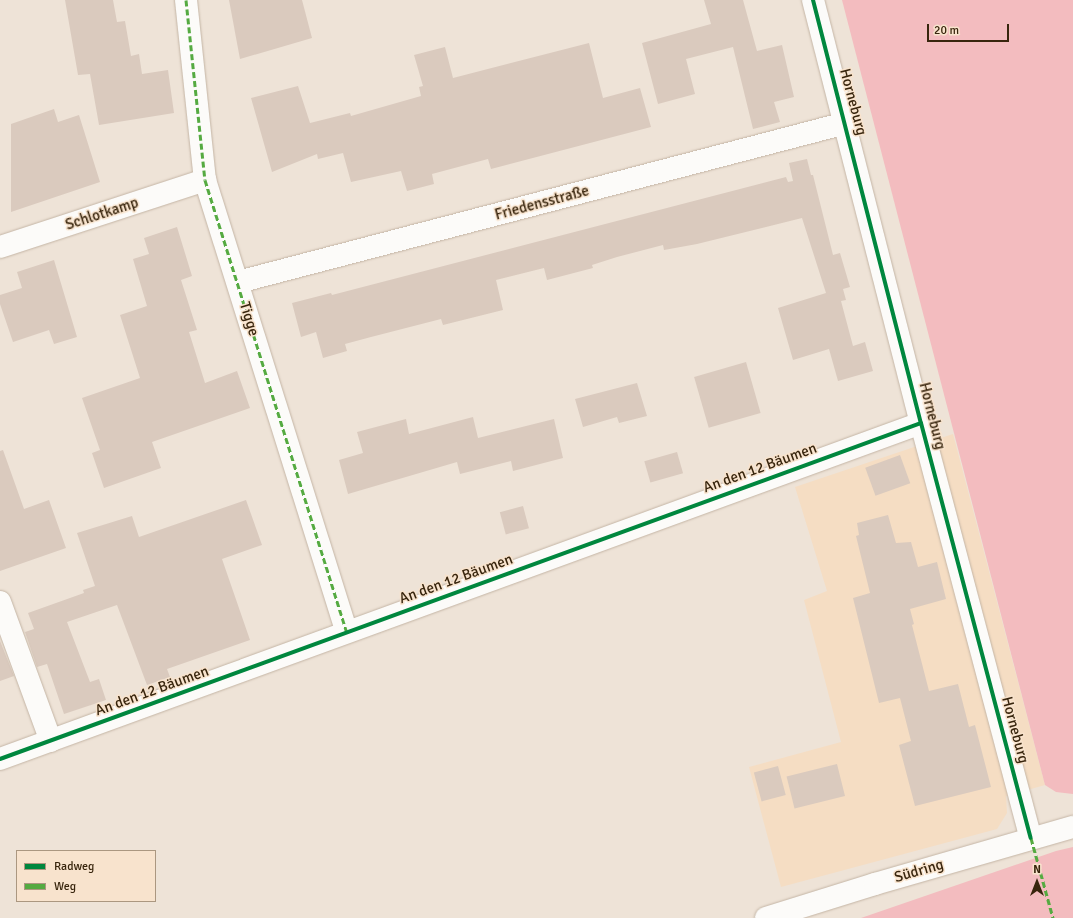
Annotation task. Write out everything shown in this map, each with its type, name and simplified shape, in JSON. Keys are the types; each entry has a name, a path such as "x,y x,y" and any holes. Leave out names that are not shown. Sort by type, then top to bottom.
{"street":[{"name":"Tigge","path":"186,0 205,180 346,631"},
{"name":"Horneburg","path":"813,0 846,123 921,423 1031,838"},
{"name":"Friedensstraße","path":"238,282 846,123"},
{"name":"Schlotkamp","path":"0,247 205,180"},
{"name":"An den 12 Bäumen","path":"0,760 346,631 921,423"},
{"path":"0,602 51,741"},
{"name":"Südring","path":"766,918 1031,838 1073,827"}],"shaded area":[{"path":"842,0 1073,0 1073,794 1056,792 1045,785"},
{"path":"953,434 1045,785 1006,796 1007,813 997,829 781,887 749,767 841,742 804,600 827,591 795,487"},
{"path":"1073,847 1073,918 861,918 1056,851"}],"building":[{"path":"65,0 113,0 117,22 125,21 131,56 139,54 142,74 168,70 174,113 99,125 90,74 78,75"},
{"path":"229,0 302,0 312,38 240,59"},
{"path":"704,0 743,0 757,51 782,45 794,97 774,102 780,122 753,129 733,47 686,59 695,94 658,104 642,43 711,24"},
{"path":"589,43 603,98 640,88 651,127 491,169 488,159 432,174 434,184 407,191 401,171 351,182 343,153 318,159 317,154 272,172 251,98 298,86 310,123 350,113 351,116 421,96 419,87 423,86 414,55 445,47 453,78"},
{"path":"54,109 58,122 79,115 100,182 11,212 11,124"},
{"path":"807,159 811,175 813,175 833,255 840,253 850,287 843,289 846,300 841,301 853,346 865,342 873,371 838,381 829,349 793,360 778,308 826,293 802,218 697,244 664,250 663,245 592,265 593,268 547,280 544,268 496,280 503,310 443,325 441,319 371,337 345,344 347,351 323,358 316,332 301,337 292,303 331,293 332,295 786,177 788,182 793,181 789,163"},
{"path":"177,227 192,276 181,280 197,330 189,332 205,383 237,371 250,408 152,442 161,468 104,488 92,453 100,450 82,398 140,378 120,315 147,306 133,259 149,254 144,238"},
{"path":"54,260 77,337 54,344 49,330 13,342 0,304 0,295 22,288 17,272"},
{"path":"746,362 761,413 709,428 694,377"},
{"path":"637,383 647,416 619,423 617,417 583,427 575,399"},
{"path":"473,417 478,438 554,419 563,458 513,471 511,461 460,474 457,462 348,494 339,460 363,453 357,432 406,419 409,434"},
{"path":"3,450 24,509 49,500 66,548 0,571 0,451"},
{"path":"677,452 683,473 650,483 644,461"},
{"path":"900,455 910,483 875,496 865,468"},
{"path":"246,500 262,545 222,559 250,640 167,669 170,677 147,685 117,605 67,622 90,682 99,679 106,700 64,714 47,664 37,667 25,632 34,629 28,613 84,593 83,590 95,586 77,533 132,516 139,537"},
{"path":"523,506 529,528 506,534 500,512"},
{"path":"888,515 896,543 911,542 918,567 937,562 946,599 910,609 914,624 912,625 929,691 958,684 969,727 975,725 991,787 915,806 899,745 911,741 900,698 879,703 853,598 870,593 856,536 859,535 857,523"},
{"path":"0,641 14,676 0,681"},
{"path":"837,764 845,796 795,809 787,777"},
{"path":"778,766 786,795 762,801 754,772"}],"marked path":[{"path":"186,0 205,180 346,631"},
{"path":"1031,838 1053,918"}],"cycle path":[{"path":"813,0 921,423 1031,838"},
{"path":"0,759 921,423"}]}
